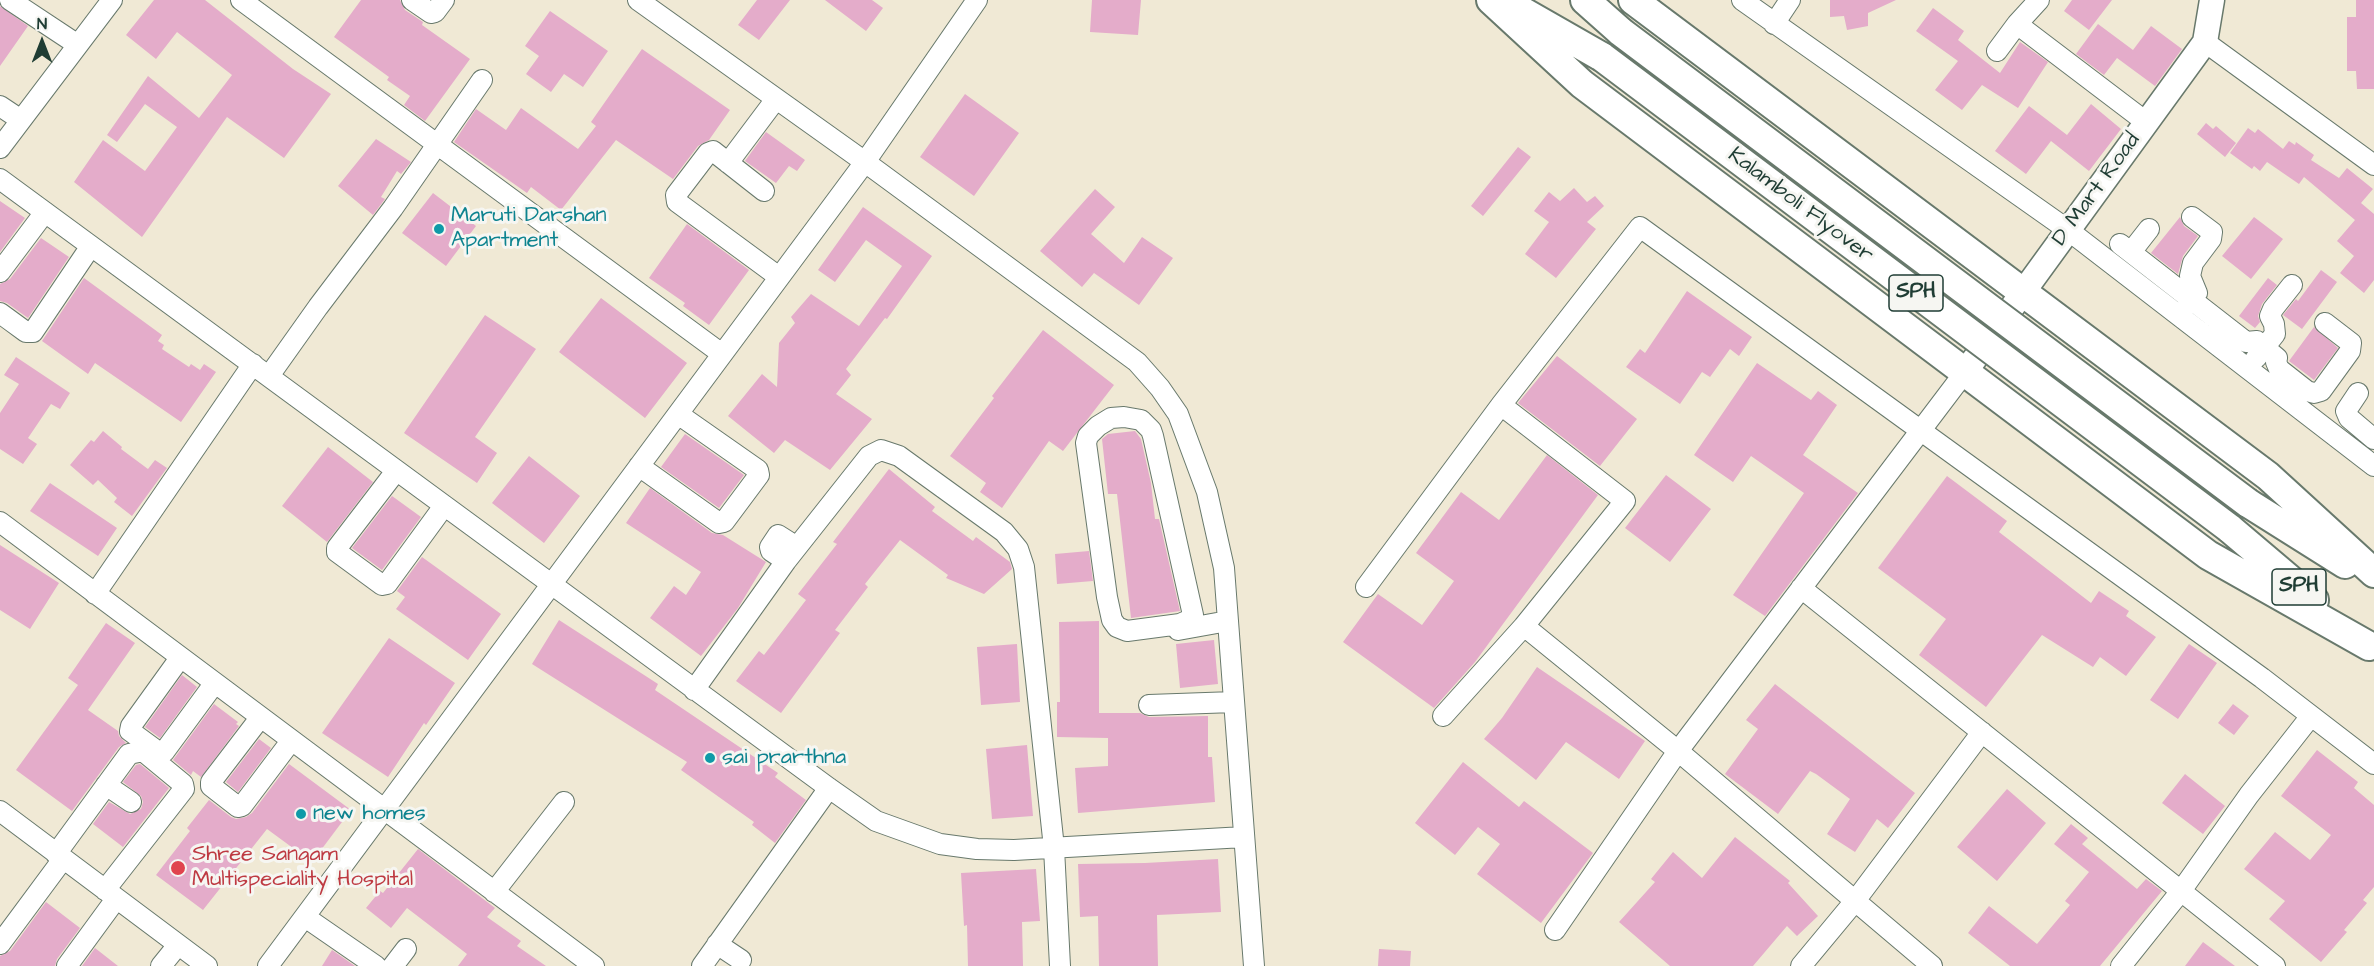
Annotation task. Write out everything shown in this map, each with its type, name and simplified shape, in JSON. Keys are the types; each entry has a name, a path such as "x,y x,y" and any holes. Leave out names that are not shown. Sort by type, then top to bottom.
{"highway":[{"path":"1491,0 1582,84 2208,555 2371,648"},
{"name":"Kalamboli Flyover","path":"1502,0 1602,57 2229,528 2371,648"},
{"name":"Kalamboli Flyover","path":"1585,0 1621,32 2248,503 2374,582"},
{"path":"1633,0 2268,476 2374,573"}],"main road":[{"name":"D Mart Road","path":"1965,372 2205,42 2212,0"}],"street":[{"path":"10,0 79,44"},
{"path":"20,0 79,44"},
{"path":"0,147 112,0"},
{"path":"241,0 722,354"},
{"path":"412,0 431,13 435,12 444,0"},
{"path":"638,0 865,162 1137,363 1160,388 1179,414 1207,492 1224,568 1254,966"},
{"path":"268,966 865,162 977,0"},
{"path":"1742,0 2068,230 2374,466"},
{"path":"1774,24 1790,0"},
{"path":"1997,51 2039,0"},
{"path":"2017,24 2146,122"},
{"path":"2205,42 2374,165"},
{"path":"269,376 393,208 482,80"},
{"path":"728,163 776,99"},
{"path":"0,106 21,120"},
{"path":"764,191 712,152 708,153 676,195 677,202 779,277"},
{"path":"0,179 694,690 876,820 940,844 977,849 1054,848 1244,837"},
{"path":"0,272 45,212"},
{"path":"2178,315 2197,293 2190,276 2193,263 2211,239 2212,232 2192,217"},
{"path":"1366,587 1501,405 1640,226 2262,678 2374,764"},
{"path":"2149,230 2125,248 2246,342 2257,341 2277,358 2279,369 2307,391 2314,393 2321,391 2350,351 2351,343 2325,323"},
{"path":"0,313 26,332 33,332 91,246"},
{"path":"2247,369 2274,334 2274,324 2270,316 2292,285"},
{"path":"95,594 253,364"},
{"path":"1555,930 1678,751 1965,372"},
{"path":"2358,393 2346,411 2349,418 2374,439"},
{"path":"1443,716 1524,626 1625,501 1501,405"},
{"path":"639,466 719,523 724,522 759,475 758,470 678,414"},
{"path":"1153,436 1179,414"},
{"path":"1124,417 1141,420 1151,430 1153,436 1193,615 1189,620 1180,624 1127,631 1117,627 1112,620 1086,443 1088,436 1098,426 1111,418 1124,417"},
{"path":"694,690 791,554 868,456 881,450 899,456 1004,532 1018,549 1024,567 1054,848 1060,966"},
{"path":"396,471 337,548 337,552 382,585 387,584 444,506"},
{"path":"0,522 594,966"},
{"path":"1801,588 2275,966"},
{"path":"1163,633 1228,621"},
{"path":"1524,626 1678,751 1932,966"},
{"path":"180,658 131,726 130,731 160,753 164,752 216,685"},
{"path":"169,753 216,685"},
{"path":"1149,705 1234,702"},
{"path":"2121,966 2181,891 2249,795 2311,716"},
{"path":"260,718 211,782 211,786 238,807 242,806 291,741"},
{"path":"1801,966 1855,901 1982,732"},
{"path":"0,944 106,785 129,754 143,751 183,784 184,789 67,966"},
{"path":"106,785 131,802"},
{"path":"702,966 829,788"},
{"path":"494,892 564,802"},
{"path":"1,815 60,856 190,958"},
{"path":"79,966 114,897"},
{"path":"305,917 376,966"},
{"path":"717,944 741,960"},
{"path":"393,966 408,956"},
{"path":"161,966 190,958"}],"building":[{"path":"154,0 205,0 293,69 331,94 284,158 227,117 142,237 74,182 103,140 145,171 177,127 145,104 117,142 107,135 148,76 199,118 232,75 177,32 156,59 126,35"},
{"path":"361,0 400,0 405,10 423,22 422,25 470,59 425,121 404,105 410,96 387,80 389,77 334,37"},
{"path":"757,0 790,0 759,40 738,25"},
{"path":"825,0 872,0 883,8 866,31"},
{"path":"1092,0 1141,0 1138,35 1090,32"},
{"path":"1830,0 1896,0 1868,13 1868,26 1847,30 1844,16 1830,17"},
{"path":"2072,0 2112,0 2089,30 2064,11"},
{"path":"2356,0 2374,0 2374,89 2357,89 2356,71 2347,71 2347,17 2356,17"},
{"path":"0,6 28,26 0,66"},
{"path":"1933,8 1964,31 1958,40 2000,73 2020,42 2048,62 2018,108 1982,85 1962,110 1935,90 1958,61 1916,31"},
{"path":"550,11 608,51 583,87 564,74 551,92 526,74 539,56 525,46"},
{"path":"2098,24 2133,50 2151,26 2182,49 2155,86 2117,58 2104,75 2076,54"},
{"path":"642,49 730,110 709,140 698,146 673,179 616,140 561,210 531,187 527,193 454,142 476,109 506,130 521,108 578,149 596,126 591,122"},
{"path":"965,94 1019,133 974,196 920,157"},
{"path":"2091,104 2121,129 2089,171 2051,141 2026,174 1995,151 2029,106 2067,135"},
{"path":"2206,123 2213,129 2216,126 2236,143 2225,157 2197,134"},
{"path":"2248,128 2255,133 2258,129 2283,149 2289,141 2295,145 2296,142 2314,155 2311,160 2339,178 2347,168 2373,189 2361,203 2374,214 2374,280 2364,293 2340,273 2354,256 2337,241 2355,220 2304,177 2299,184 2267,162 2260,171 2254,166 2252,169 2230,153"},
{"path":"766,132 805,160 797,171 789,166 776,183 745,161"},
{"path":"376,139 411,162 401,174 397,171 381,197 385,199 373,215 338,186"},
{"path":"1518,147 1531,157 1483,216 1471,206"},
{"path":"1574,188 1587,202 1595,196 1604,206 1587,222 1596,229 1556,278 1525,254 1549,222 1534,211 1549,192 1560,201"},
{"path":"1095,189 1115,207 1091,234 1124,263 1142,237 1173,258 1139,305 1094,273 1082,287 1040,251"},
{"name":"Maruti Darshan Apartment","path":"433,193 476,226 446,266 402,233"},
{"path":"0,201 25,218 0,252"},
{"path":"863,207 932,256 887,319 885,318 846,369 851,375 836,394 872,419 830,470 785,440 774,453 728,416 762,374 777,387 779,343 795,323 791,317 811,294 859,326 902,266 866,240 835,282 818,270"},
{"path":"2180,217 2184,226 2198,236 2183,256 2178,274 2151,253"},
{"path":"2254,217 2283,239 2251,279 2222,256"},
{"path":"687,224 749,270 709,325 683,306 685,303 649,278"},
{"path":"41,238 69,257 28,318 7,303 0,301 0,284 10,279"},
{"path":"2321,270 2337,282 2302,329 2283,315 2296,299 2298,301"},
{"path":"84,278 162,335 158,341 164,345 162,349 189,367 191,364 200,370 204,364 216,372 181,422 95,363 88,374 42,341"},
{"path":"2268,278 2277,285 2262,304 2258,316 2260,322 2255,328 2239,316"},
{"path":"1687,291 1752,337 1739,356 1730,349 1710,377 1702,372 1680,404 1626,367 1640,349 1645,353"},
{"path":"601,298 687,363 645,418 559,352"},
{"path":"485,315 536,349 475,437 497,453 477,483 404,433"},
{"path":"2314,327 2338,348 2314,380 2289,361"},
{"path":"1043,330 1114,385 1063,451 1049,441 1002,508 980,492 986,483 950,456 994,398 992,396"},
{"path":"1557,356 1637,419 1600,466 1518,403"},
{"path":"16,357 70,393 60,409 51,404 28,438 37,444 23,464 0,449 0,413 19,384 4,375"},
{"path":"1757,363 1811,400 1818,391 1837,405 1803,455 1858,493 1765,616 1733,595 1804,493 1751,456 1733,482 1694,455"},
{"path":"103,431 122,447 121,449 148,469 155,460 167,468 132,516 114,502 117,498 98,480 93,485 70,465 91,440 94,442"},
{"path":"1135,431 1141,439 1151,483 1155,519 1159,519 1180,611 1131,618 1117,494 1108,494 1102,439 1108,434"},
{"path":"685,434 744,475 719,508 661,467"},
{"path":"328,447 373,482 327,542 282,506"},
{"path":"1547,455 1598,495 1475,662 1434,708 1343,642 1378,594 1422,625 1454,581 1416,553 1461,492 1499,520"},
{"path":"529,456 580,496 544,543 492,503"},
{"path":"889,469 935,507 932,511 973,541 976,537 1010,562 1012,569 984,594 946,578 948,575 900,540 865,584 868,587 835,630 840,633 781,713 736,681 759,651 764,655 806,600 798,594 837,544 833,542"},
{"path":"1666,475 1711,509 1670,562 1625,528"},
{"path":"1947,476 2007,521 1999,532 2091,603 2099,591 2129,611 2126,616 2156,637 2126,676 2100,657 2093,667 2042,635 1986,707 1919,655 1946,619 1878,568"},
{"path":"50,483 117,528 98,556 30,511"},
{"path":"650,488 712,533 723,535 766,562 738,608 701,656 650,618 674,586 686,595 701,572 626,523"},
{"path":"392,496 421,517 382,570 352,548"},
{"path":"0,545 59,583 30,629 0,610"},
{"path":"1089,551 1093,581 1057,584 1055,554"},
{"path":"422,557 501,614 468,660 396,609 405,597 397,591"},
{"path":"559,620 658,684 655,690 778,773 775,777 806,800 775,843 752,825 754,822 681,770 687,762 532,664"},
{"path":"1099,621 1099,713 1140,713 1149,717 1208,716 1208,757 1212,757 1215,802 1078,813 1075,768 1108,766 1108,738 1057,737 1057,702 1060,702 1059,622"},
{"path":"106,623 135,643 88,710 118,731 119,736 126,743 119,747 72,811 16,770 78,685 68,678"},
{"path":"389,638 455,683 426,725 424,723 388,777 322,733"},
{"path":"1214,640 1218,684 1180,688 1176,644"},
{"path":"1017,644 1020,702 981,705 977,647"},
{"path":"2189,644 2217,663 2178,719 2150,700"},
{"path":"1537,667 1645,741 1619,779 1566,742 1536,780 1484,739 1502,718"},
{"path":"182,675 197,687 160,738 145,727"},
{"path":"1775,684 1915,793 1888,828 1877,819 1855,852 1827,834 1850,799 1816,774 1810,771 1778,814 1725,774 1758,729 1746,720"},
{"path":"214,704 238,722 236,724 239,726 201,777 193,771 191,775 173,760"},
{"path":"2233,704 2249,716 2234,735 2218,723"},
{"path":"259,739 271,748 238,792 226,782"},
{"path":"1027,745 1033,816 992,819 986,749"},
{"path":"2317,750 2358,782 2354,788 2374,805 2374,887 2363,900 2367,903 2344,930 2347,932 2321,962 2269,919 2285,901 2244,869 2275,832 2310,860 2331,835 2281,796"},
{"path":"1463,762 1519,807 1524,801 1593,853 1541,923 1477,874 1500,844 1478,827 1455,855 1415,823"},
{"path":"140,764 169,788 123,847 93,824 109,802 130,814 141,809 143,802 141,796 123,782 136,765"},
{"path":"289,764 351,810 312,862 267,829 203,910 156,875 190,831 187,828 209,800 231,817 236,819 246,817 252,813"},
{"path":"2185,774 2225,806 2203,834 2162,803"},
{"path":"2007,789 2046,823 1997,881 1957,847"},
{"path":"2071,824 2088,838 2082,844 2137,889 2146,879 2162,891 2100,966 2010,966 1968,933 1989,906 2037,944 2070,905 2065,901 2089,872 2054,844"},
{"path":"1735,837 1790,881 1788,883 1818,916 1797,936 1787,926 1753,966 1670,966 1619,922 1655,882 1651,879 1673,852 1702,878"},
{"path":"418,849 495,908 487,917 521,941 517,946 546,966 458,966 467,954 407,908 391,928 366,908 380,891 383,893"},
{"path":"1218,859 1221,912 1157,915 1158,966 1099,966 1098,916 1080,917 1078,864"},
{"path":"1036,869 1040,921 1022,922 1023,966 968,966 967,925 964,926 961,873"},
{"path":"46,902 80,928 57,959 55,966 0,966 0,956 10,951"},
{"path":"2203,942 2235,966 2185,966"},
{"path":"95,948 118,966 82,966"},
{"path":"1379,949 1411,951 1410,966 1378,966"},
{"path":"332,950 355,966 322,966"}],"place":[{"name":"Maruti Darshan Apartment","path":"439,229"},
{"name":"sai prarthna","path":"710,758"},
{"name":"new homes","path":"301,814"},
{"name":"Shree Sangam Multispeciality Hospital","path":"178,868"}]}
